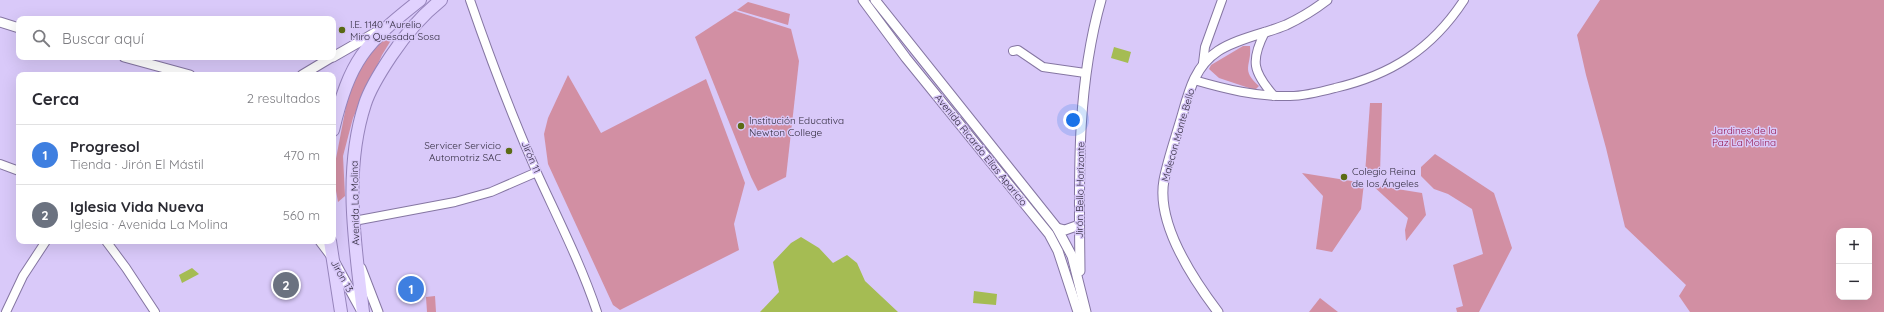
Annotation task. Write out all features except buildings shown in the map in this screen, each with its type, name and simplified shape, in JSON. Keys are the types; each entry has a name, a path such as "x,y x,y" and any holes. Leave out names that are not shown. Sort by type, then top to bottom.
{"main road":[{"path":"336,119 346,84 356,62 364,50 385,28 420,0"},
{"name":"Avenida La Molina","path":"362,312 356,255 353,173 356,140 365,104 381,71 400,43 421,18 441,0"},
{"path":"330,244 341,312"}],"street":[{"name":"Jirón 11","path":"470,0 493,67 537,172 586,281 597,312"},
{"name":"Avenida Ricardo Elías Aparicio","path":"863,0 906,58 1049,234 1058,251 1081,312"},
{"name":"Avenida Ricardo Elías Aparicio","path":"875,0 1057,228 1072,256 1080,287 1081,312"},
{"name":"Jirón Bello Horizonte","path":"1080,287 1079,225 1081,116 1085,73 1094,26 1101,0"},
{"path":"1203,63 1207,41 1222,0"},
{"name":"Malecon Monte Bello","path":"1218,312 1200,288 1180,256 1169,227 1164,200 1164,181 1190,90 1203,63 1218,51 1285,25 1312,12 1327,0"},
{"path":"1194,80 1220,88 1247,93 1291,96 1338,87 1374,77 1396,67 1420,50 1454,16 1464,0"},
{"path":"0,22 16,27"},
{"path":"336,55 385,28"},
{"path":"1265,32 1256,49 1256,66 1261,81 1274,96"},
{"path":"1013,52 1018,50 1044,67 1085,73"},
{"path":"135,60 179,72"},
{"path":"307,72 328,60"},
{"path":"0,164 16,170"},
{"path":"354,221 455,202 491,192 537,172"},
{"path":"1057,228 1066,230 1079,225"},
{"path":"0,309 7,312 23,276 44,244"},
{"path":"108,244 155,312"},
{"name":"Jirón 13","path":"322,244 332,257 362,312"},
{"path":"356,255 378,312"}],"green space":[{"name":"Jardines de la Paz La Molina","path":"1600,0 1884,0 1884,312 1690,312 1679,296 1686,285 1625,227 1606,148 1586,75 1577,35"},
{"path":"748,2 790,14 788,25 737,10"},
{"path":"735,11 791,29 799,61 786,177 758,191 695,37"},
{"path":"388,34 393,37 382,55 353,118 343,156 345,196 338,202 336,191 336,158 349,91 363,59"},
{"path":"1243,46 1250,46 1248,71 1253,80 1259,86 1255,90 1219,78 1209,69 1211,65"},
{"path":"568,75 601,133 706,79 745,183 734,224 739,250 620,310 613,305 548,164 544,134 548,118"},
{"path":"1370,103 1382,103 1380,174 1365,174"},
{"path":"1435,154 1494,193 1512,248 1479,312 1457,312 1456,308 1463,306 1453,265 1483,254 1472,209 1448,194 1434,189 1421,176 1421,167"},
{"path":"1302,173 1364,183 1361,209 1332,252 1316,249 1323,196"},
{"path":"1372,185 1422,193 1426,215 1406,241 1405,230 1408,218"},
{"path":"435,296 436,312 427,312 426,297"},
{"path":"1320,298 1338,312 1309,312"}],"shaded area":[{"path":"1114,47 1131,52 1128,63 1111,58"},
{"path":"801,237 819,248 833,263 847,255 857,263 865,281 898,312 760,312 779,292 773,262 791,243"},
{"path":"192,268 199,274 182,283 179,275"},
{"path":"974,291 997,294 996,305 973,303"}],"place":[{"name":"I.E. 1140 \"Aurelio Miro Quesada Sosa","path":"342,30"},
{"name":"Institución Educativa Newton College","path":"741,126"},
{"name":"Servicer Servicio Automotriz SAC","path":"509,151"},
{"name":"Colegio Reina de los Ángeles","path":"1344,177"},
{"name":"Iglesia Vida Nueva","path":"286,285"},
{"name":"Progresol","path":"411,289"}]}
